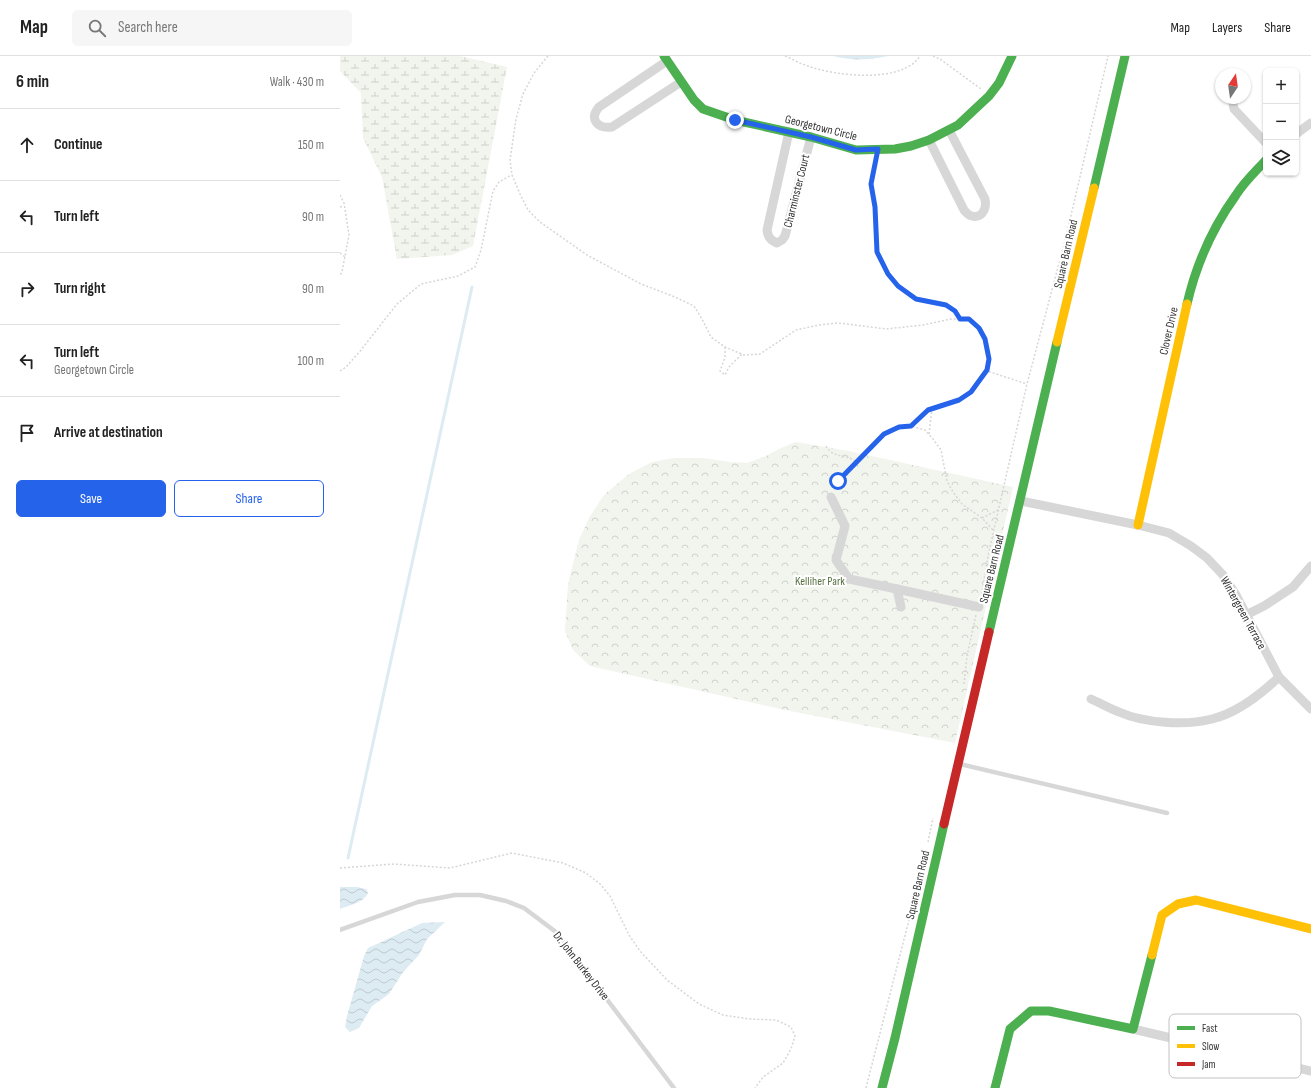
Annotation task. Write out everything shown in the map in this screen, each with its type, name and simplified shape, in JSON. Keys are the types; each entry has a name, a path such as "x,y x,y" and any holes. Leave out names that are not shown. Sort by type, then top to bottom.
{"street":[{"name":"Georgetown Circle","path":"666,59 694,100 703,110 735,120 811,137 856,150 911,146 929,140 958,125 989,96 998,83 1012,56"},
{"name":"Square Barn Road","path":"882,1088 897,1030 958,764 1125,56"},
{"path":"666,59 599,106 594,116 596,121 604,128 612,126 681,82"},
{"path":"1233,104 1234,109 1263,140"},
{"path":"1299,132 1311,122"},
{"path":"929,140 964,210 971,216 981,215 986,206 985,199 949,130"},
{"name":"Charminster Court","path":"789,132 767,230 771,241 777,243 786,236 811,137"},
{"name":"Clover Drive","path":"1138,525 1190,292 1209,239 1236,194 1263,163"},
{"path":"831,497 845,526 836,560 849,579 978,607"},
{"name":"Wintergreen Terrace","path":"1021,501 1138,525 1169,533 1192,546 1207,558 1223,575 1236,595 1279,677 1311,709"},
{"path":"1246,615 1264,606 1293,587 1311,566"},
{"path":"898,589 901,608"},
{"path":"1091,699 1120,713 1155,722 1183,723 1212,719 1231,712 1262,693 1279,677"},
{"path":"1133,1029 1162,915 1178,904 1196,900 1311,929"},
{"path":"995,1088 1010,1029 1032,1011 1049,1011 1169,1037"},
{"path":"1301,1069 1311,1071"}],"lane":[{"path":"958,764 1167,813"},
{"name":"Dr. John Burkey Drive","path":"340,930 418,902 455,894 480,895 506,901 524,908 556,932 674,1088"}],"path":[{"path":"548,56 532,78 524,94 516,119 510,160 512,175 528,210 540,222 587,255 634,280 675,296 694,306 711,337 725,347 742,354 760,354 796,330 819,325 838,323 886,329 923,325 950,319 969,319 979,328 985,339 989,359 987,370 971,392 959,400 928,410 911,426"},
{"path":"785,56 809,67 840,74 875,76 903,70 920,56"},
{"path":"933,56 940,59 989,96"},
{"path":"964,686 967,656 984,587 986,567 998,510 1028,384 1066,237 1108,56"},
{"path":"878,149 871,184 875,207 877,252 888,274 898,286 916,299 946,305 955,311 960,319"},
{"path":"340,371 346,367 397,304 421,284 458,276 475,267 481,250 493,191 499,182 512,175"},
{"path":"340,195 344,206 349,235 340,275"},
{"path":"340,207 344,206"},
{"path":"340,253 345,257"},
{"path":"725,347 725,357 720,371 725,375 729,367 742,354"},
{"path":"987,370 1028,384"},
{"path":"929,434 932,408"},
{"path":"831,497 838,481 884,434 899,427 911,426 926,430 941,450 947,480 952,492 962,504 982,518 994,531"},
{"path":"826,446 828,451 848,457 856,462"},
{"path":"982,518 998,510"},
{"path":"927,845 931,823 934,816"},
{"path":"340,868 394,864 450,868 512,853 563,862 586,873 600,884 610,896 629,935 640,951 667,980 699,1004 723,1015 749,1019 776,1020 791,1027 796,1036 791,1050 783,1063 763,1077 754,1088"},
{"path":"866,1088 913,906"}],"green space":[{"path":"340,56 460,56 507,67 473,246 452,255 397,259 382,177 363,138 361,93 340,71"},
{"name":"Kelliher Park","path":"796,442 849,451 1013,487 955,743 785,710 590,666 573,650 565,631 568,584 579,540 589,518 604,495 629,474 652,462 674,458 703,458 747,463"}],"water":[{"path":"833,56 888,56 847,59"},
{"path":"340,887 357,887 366,889 368,893 360,901 340,909"},
{"path":"445,922 427,939 419,955 403,972 389,994 372,1006 359,1028 350,1032 345,1027 347,1016 364,956 368,948 422,923"}],"waterway":[{"path":"348,858 472,287"}],"traffic: fast":[{"path":"664,56 694,100 703,109 735,120 811,137 856,150 895,149 911,146 929,140 958,125 989,96 999,83 1012,56"},
{"path":"1094,188 1125,56"},
{"path":"1187,304 1200,261 1220,220 1243,186 1263,163"},
{"path":"989,632 1057,342"},
{"path":"882,1088 895,1038 944,824"},
{"path":"995,1088 1010,1029 1031,1011 1049,1011 1133,1029 1152,955"}],"traffic: slow":[{"path":"1057,342 1094,188"},
{"path":"1138,525 1187,304"},
{"path":"1152,955 1162,915 1178,904 1196,900 1311,929"}],"traffic: jam":[{"path":"944,824 989,632"}],"route":[{"path":"735,120 811,137 856,150 878,149 871,184 875,207 877,252 888,274 898,286 916,299 946,305 955,311 960,319 969,319 979,328 985,339 989,359 987,370 971,392 959,400 928,410 911,426 899,427 884,434 838,481"}]}
